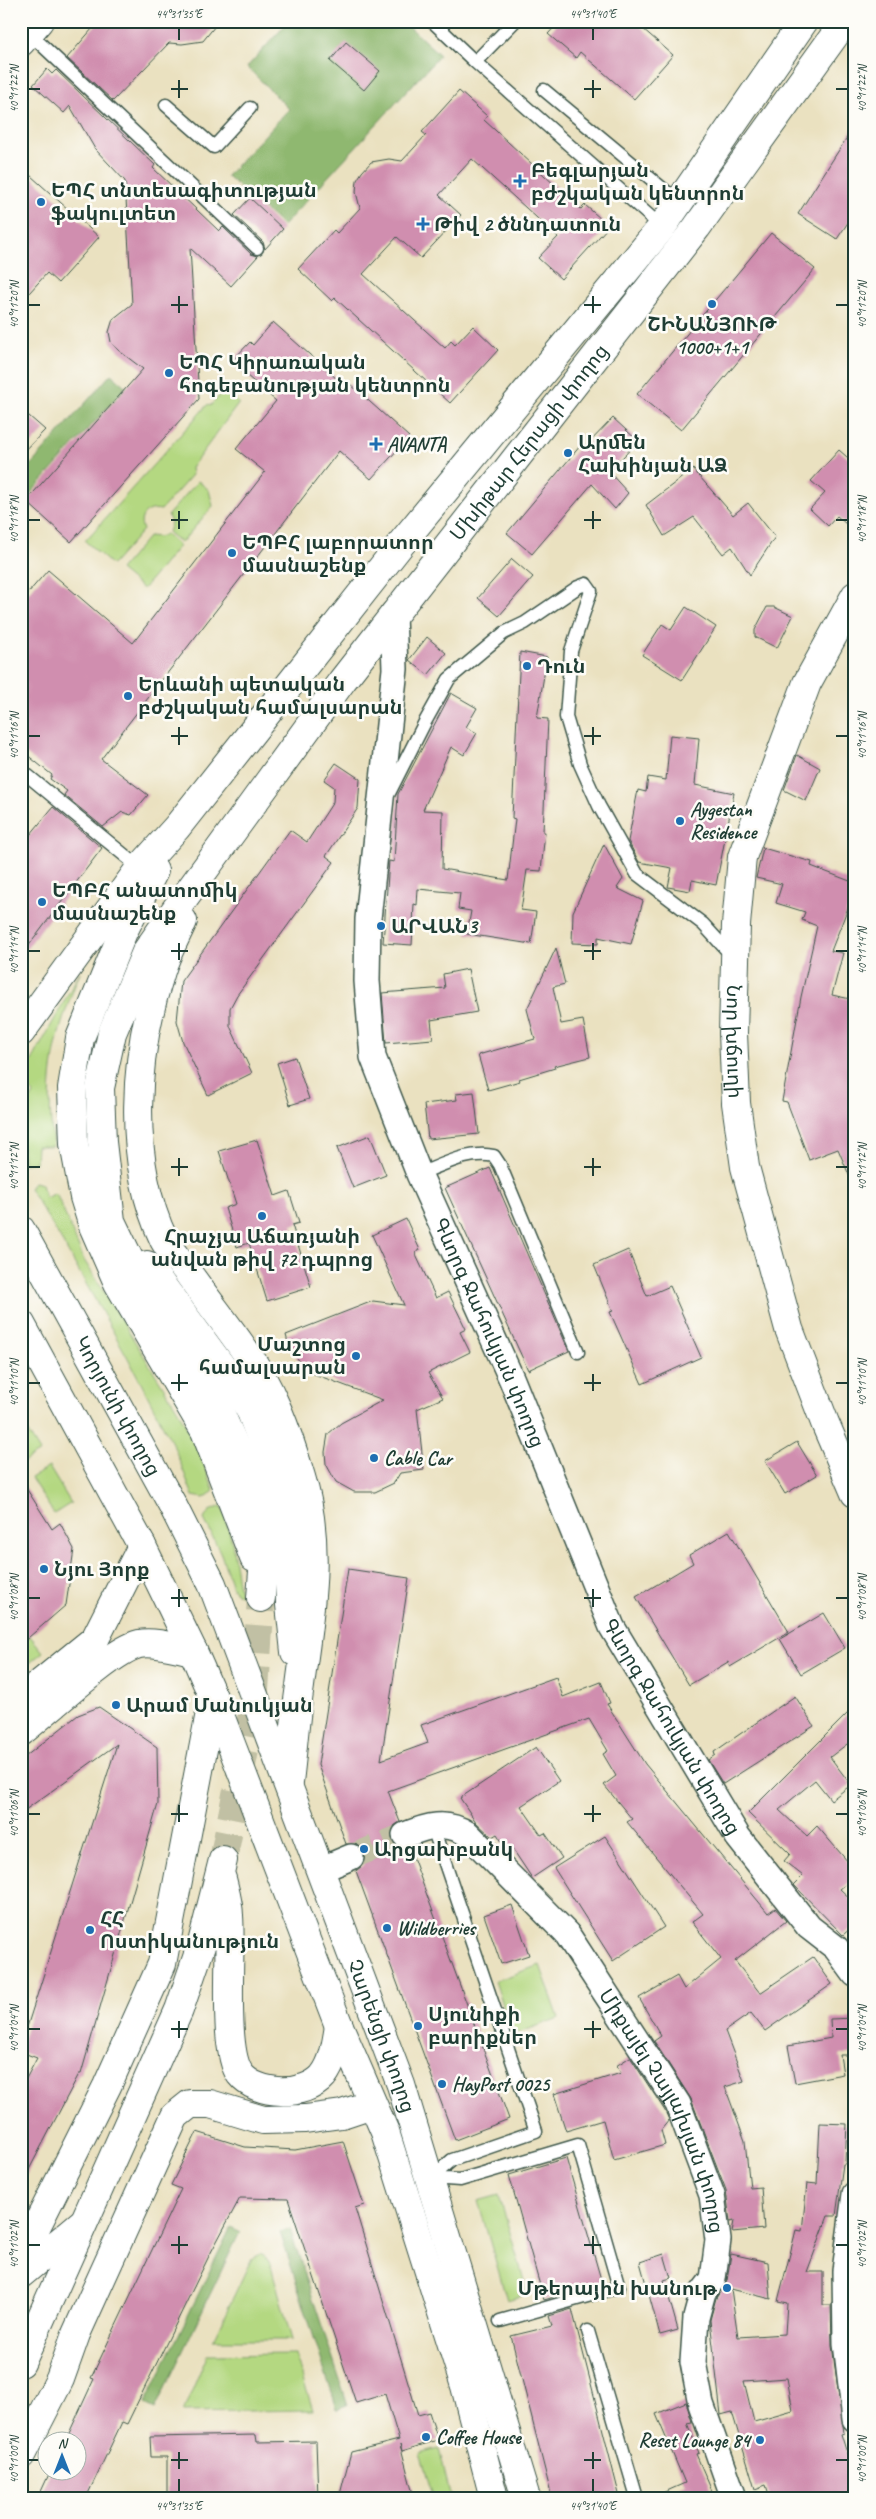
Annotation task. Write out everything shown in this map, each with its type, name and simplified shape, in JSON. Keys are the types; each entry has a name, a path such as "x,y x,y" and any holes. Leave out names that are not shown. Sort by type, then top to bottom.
{"main road":[{"name":"Մխիթար Հերացի փողոց","path":"177,827 400,545 662,227 804,21"},
{"name":"Մխիթար Հերացի փողոց","path":"211,861 393,614 697,227 846,21"},
{"name":"Նոր խճուղի","path":"855,596 807,683 742,857 735,959 733,1033 736,1103 745,1167 789,1329 825,1423 855,1493"},
{"path":"21,1032 140,868 177,827"},
{"path":"177,827 123,932 80,1038 72,1088 74,1144 84,1197 93,1226 118,1283 205,1431 253,1550 261,1598 265,1544 259,1504 219,1410 137,1275 111,1221 102,1142 100,1088 112,1033 146,952 211,861"},
{"path":"211,861 161,968 145,1027 141,1066 140,1152 145,1186 165,1241 246,1350 274,1402 302,1478 311,1520 314,1558 312,1605 300,1687 289,1789"},
{"path":"111,1221 188,1317 251,1412 283,1501 289,1537 290,1605 300,1687"},
{"name":"Կորյունի փողոց","path":"21,1230 168,1495 212,1584"},
{"path":"21,1324 142,1546 193,1651"},
{"path":"21,1699 95,1639 142,1546"},
{"name":"Չարենցի փողոց","path":"212,1584 401,2085 431,2178 526,2498"},
{"path":"21,1732 113,1657 131,1647 141,1644 193,1651"},
{"name":"Չարենցի փողոց","path":"193,1651 213,1697 339,2026 394,2160 462,2377 494,2498"},
{"path":"21,2257 107,2086 162,1964 213,1697"},
{"path":"21,2363 179,2010 202,1942 222,1866 229,1915 230,2043 240,2074 258,2086 277,2092 291,2091 309,2086 322,2077 333,2058 339,2026"},
{"path":"21,2455 60,2379 76,2334 175,2116 190,2104 210,2104 263,2120 305,2119 332,2115 372,2104"},
{"path":"21,2274 87,2218"},
{"path":"76,2334 87,2218"}],"street":[{"name":"Գևորգ Ջահուկյան փողոց","path":"393,614 395,669 368,919 367,981 372,1057 419,1174 512,1380 612,1628 738,1837 809,1927 836,1948 855,1974"},
{"name":"Միքայել Չայլախյան փողոց","path":"405,1836 432,1825 458,1828 468,1834 567,1934 678,2104 712,2195 718,2240 713,2279 703,2292 696,2318 693,2362 700,2404 734,2498"},
{"path":"320,1870 350,1857"},
{"path":"855,2194 846,2271 846,2343 855,2419"}],"lane":[{"path":"432,21 475,62 662,227"},
{"path":"475,62 515,21"},
{"path":"30,32 257,248"},
{"path":"544,90 680,203"},
{"path":"166,105 214,147 250,108"},
{"path":"378,823 402,765 449,680 504,633 525,623 578,587 586,584 591,591 571,651 566,718 580,764 599,806 637,874 703,924 735,959"},
{"path":"21,770 140,868"},
{"path":"419,1174 472,1154 482,1153 494,1156 500,1165 578,1352"},
{"path":"431,2178 452,2160 536,2131 432,1825"},
{"path":"431,2178 460,2180 578,2146 619,2287 500,2321"},
{"path":"588,2331 637,2498"}],"green space":[{"path":"289,21 403,21 440,55 283,226 227,176 289,109 247,67"},
{"path":"111,374 126,387 30,494 21,487 21,476"},
{"path":"224,391 239,403 191,468 192,475 161,510 151,510 144,514 141,521 143,530 112,565 85,541 208,404 210,406"},
{"path":"198,481 209,490 213,506 181,543 168,532 171,523 168,515"},
{"path":"166,534 179,546 143,589 120,570 149,536 159,537"},
{"path":"80,972 64,1017 54,1057 50,1098 53,1146 37,1146 36,1163 23,1164 21,1112 34,1094 21,1081"},
{"path":"34,1182 42,1184 45,1198 56,1193 84,1260 179,1412 200,1454 214,1491 204,1498 193,1496 175,1449 128,1358 59,1236 29,1188"},
{"path":"27,1431 40,1452 22,1463 21,1435"},
{"path":"49,1467 71,1503 54,1514 31,1478"},
{"path":"222,1506 232,1542 240,1596 233,1589 221,1554 204,1519 209,1511"},
{"path":"30,1636 43,1652 21,1670 21,1643"},
{"path":"540,1965 559,2018 513,2035 495,1981"},
{"path":"499,2195 528,2294 507,2300 478,2201"},
{"path":"231,2227 240,2232 155,2409 145,2404"},
{"path":"290,2229 348,2405 337,2409 280,2232"},
{"path":"260,2254 268,2260 271,2266 292,2340 213,2340 252,2258"},
{"path":"295,2354 313,2410 183,2412 207,2355"},
{"path":"439,2449 451,2498 434,2498 420,2454"}],"building":[{"path":"99,21 219,21 203,41 182,44 169,43 113,101 67,58"},
{"path":"560,21 634,21 673,55 634,99 580,52 576,58 548,34"},
{"path":"346,42 380,71 364,90 330,61"},
{"name":"ԵՊՀ Կիրառական հոգեբանության կենտրոն","path":"47,69 52,74 56,70 155,165 153,168 219,231 223,227 251,254 258,256 231,286 190,248 199,399 71,542 26,501 143,369 118,350 111,342 109,332 113,319 132,304 125,181 95,149 70,106 64,113 33,85"},
{"path":"459,91 487,116 484,120 581,209 585,205 609,226 561,279 538,258 558,237 472,159 439,195 461,215 421,258 397,237 363,274 445,348 451,341 455,345 473,326 498,350 450,403 335,298 332,301 298,269 334,230 337,233 360,208 356,192 357,180 371,162 389,159 402,161 426,135 422,132"},
{"path":"855,125 855,212 837,239 798,214"},
{"name":"ԵՊՀ տնտեսագիտության ֆակուլտետ","path":"21,167 99,237 58,283 47,273 21,302"},
{"path":"250,198 283,229 265,249 263,242 234,215"},
{"path":"771,233 815,269 681,430 637,394"},
{"path":"273,322 346,387 350,384 409,437 371,479 339,451 101,759 148,795 131,815 122,812 103,827 64,795 67,791 50,779 52,775 21,750 21,601 48,570 133,643 265,472 236,449 276,401 231,362 250,342 253,345"},
{"path":"21,409 45,430 21,455"},
{"path":"613,418 638,441 609,472 628,493 615,509 592,484 532,554 507,533 581,445 584,448"},
{"path":"839,450 855,464 855,532 837,516 828,526 810,509 825,493 811,481"},
{"path":"693,469 733,515 748,503 775,537 750,575 732,547 723,554 694,517 664,536 646,505"},
{"path":"512,559 533,577 499,616 478,598"},
{"path":"686,607 716,627 682,680 642,655 662,624 671,630"},
{"path":"767,607 774,607 793,616 777,648 755,637 755,630"},
{"path":"427,637 446,653 428,675 409,660"},
{"path":"520,652 547,657 537,718 548,719 543,832 545,832 541,871 527,870 521,910 536,912 531,944 467,934 471,911 458,909 460,893 418,889 417,905 414,904 412,945 383,943 389,861 394,862 398,794 451,693 477,708 466,727 477,733 464,755 451,747 423,810 443,811 442,869 508,880 515,819 512,818"},
{"name":"Aygestan Residence","path":"670,735 699,738 695,785 734,793 716,885 692,880 690,891 668,887 672,868 639,862 628,841 638,790 646,792 648,777 666,780"},
{"path":"797,755 820,768 806,801 784,790"},
{"path":"336,763 360,779 358,808 326,856 334,862 237,995 230,1008 230,1026 252,1073 208,1095 183,1042 177,1021 181,981 290,830 307,842 333,802 334,787 324,780"},
{"name":"ԵՊԲՀ անատոմիկ մասնաշենք","path":"53,807 102,848 21,956 21,846"},
{"path":"604,844 623,879 617,888 643,901 631,944 598,937 598,944 572,943 573,912"},
{"path":"763,848 812,862 811,866 855,883 855,890 831,951 843,953 832,995 855,1000 855,1189 838,1149 809,1160 787,1102 782,1101 801,997 817,926 802,920 805,912 776,903 782,884 756,878"},
{"path":"556,948 565,984 553,987 561,1024 583,1020 590,1057 554,1066 555,1068 519,1079 520,1081 488,1090 478,1055 535,1039 527,1009"},
{"path":"468,969 477,1012 431,1020 433,1039 386,1043 382,993 445,988 443,974"},
{"path":"295,1057 309,1099 290,1105 277,1063"},
{"path":"474,1092 479,1134 428,1139 424,1104 457,1100 456,1094"},
{"path":"370,1135 386,1175 353,1188 337,1148"},
{"name":"Հրաչյա Աճառյանի անվան թիվ 72 դպրոց","path":"257,1140 275,1196 289,1191 299,1223 292,1225 311,1287 267,1301 249,1243 237,1247 225,1208 236,1204 219,1151"},
{"path":"490,1168 569,1351 528,1370 445,1188"},
{"path":"406,1219 420,1250 415,1253 436,1298 448,1292 466,1329 460,1332 470,1352 428,1373 443,1398 417,1409 424,1470 400,1473 394,1483 375,1492 354,1492 336,1482 326,1464 325,1452 328,1434 341,1423 383,1400 309,1372 290,1350 286,1335 373,1301 404,1305 372,1235"},
{"path":"628,1250 647,1296 670,1286 701,1357 642,1384 610,1312 613,1311 594,1265"},
{"path":"797,1442 817,1475 785,1494 765,1461"},
{"path":"21,1480 52,1529 60,1523 74,1549 66,1605 21,1644"},
{"path":"729,1531 789,1632 730,1667 728,1662 689,1685 636,1597 693,1563 689,1555"},
{"path":"348,1569 409,1578 381,1760 428,1743 421,1725 556,1677 563,1697 601,1682 610,1703 607,1704 645,1764 768,1913 775,1908 786,1921 735,1961 760,1993 813,1957 832,1984 765,2031 751,2013 725,2031 744,2081 725,2087 745,2141 750,2188 761,2187 764,2229 732,2232 734,2221 730,2222 726,2190 691,2099 654,2041 661,2036 639,1998 677,1976 684,1989 721,1959 692,1922 703,1914 627,1822 632,1819 604,1785 616,1776 603,1754 608,1751 589,1719 388,1791 400,1822 394,1826 392,1840 396,1846 410,1849 509,2119 455,2140 356,1871 363,1865 364,1852 359,1845 346,1844 318,1765"},
{"path":"824,1613 845,1648 801,1674 780,1639"},
{"path":"795,1696 814,1726 723,1784 708,1760 715,1755 714,1752"},
{"path":"855,1706 855,1738 830,1757 851,1785 831,1800 815,1780 779,1810 807,1836 817,1826 855,1870 855,1877 840,1889 855,1903 855,1924 843,1935 794,1885 803,1876 784,1861 790,1854 748,1813"},
{"name":"ՀՀ Ոստիկանություն","path":"99,1707 157,1747 158,1804 81,2074 79,2074 21,2185 21,2088 37,2058 21,2052 21,2046 117,1744 21,1813 21,1760 78,1715"},
{"path":"536,1747 559,1781 521,1806 541,1835 545,1833 562,1858 532,1878 512,1848 508,1851 497,1834 492,1837 476,1822 460,1798"},
{"path":"605,1836 664,1927 613,1961 554,1868"},
{"path":"512,1905 529,1955 501,1964 484,1915"},
{"path":"855,2018 855,2055 840,2055 843,2074 795,2083 788,2046 831,2038 830,2019"},
{"path":"630,2057 669,2120 661,2130 665,2145 614,2160 603,2120 566,2131 554,2094 621,2073 616,2066"},
{"path":"820,2123 847,2124 845,2164 843,2164 836,2216 828,2216 807,2272 823,2272 823,2305 831,2305 832,2345 844,2433 841,2434 855,2479 855,2498 770,2498 766,2485 755,2489 732,2412 721,2415 710,2320 716,2298 727,2281 731,2254 768,2262 771,2299 731,2289 738,2337 785,2334 787,2303 778,2301 796,2230 802,2231 807,2183 817,2184","holes":["787,2378 793,2411 754,2422 744,2381"]},
{"path":"197,2132 245,2147 295,2150 343,2141 364,2205 355,2208 418,2415 429,2412 438,2440 402,2451 400,2444 414,2498 339,2498 351,2452 399,2440 385,2394 356,2403 288,2199 240,2198 209,2256 127,2424 122,2422 86,2498 38,2498 45,2482 88,2482 88,2432 70,2432 94,2379 91,2378 181,2189 171,2185"},
{"path":"566,2158 602,2283 544,2300 509,2175"},
{"path":"664,2254 671,2278 664,2280 678,2330 660,2335 640,2262"},
{"path":"572,2309 620,2498 552,2498 511,2336 552,2326 549,2316"},
{"path":"686,2402 692,2422 687,2423 699,2453 696,2454 715,2498 651,2498 685,2483 656,2414"},
{"path":"256,2435 257,2442 316,2441 318,2498 167,2498 167,2457 151,2457 150,2437"}],"tunnel":[{"path":"223,1860 254,1705 261,1598"},
{"path":"351,1857 405,1835"}],"place":[{"name":"Բեգլարյան բժշկական կենտրոն","path":"520,181"},
{"name":"ԵՊՀ տնտեսագիտության ֆակուլտետ","path":"41,202"},
{"name":"Թիվ 2 ծննդատուն","path":"423,224"},
{"name":"ՇԻՆԱՆՅՈՒԹ 1000+1+1","path":"712,304"},
{"name":"ԵՊՀ Կիրառական հոգեբանության կենտրոն","path":"169,373"},
{"name":"AVANTA","path":"376,444"},
{"name":"Արմեն Հախինյան ԱՁ","path":"568,453"},
{"name":"ԵՊԲՀ լաբորատոր մասնաշենք","path":"232,553"},
{"name":"Դուն","path":"527,666"},
{"name":"Երևանի պետական բժշկական համալսարան","path":"128,696"},
{"name":"Aygestan Residence","path":"680,821"},
{"name":"ԵՊԲՀ անատոմիկ մասնաշենք","path":"42,902"},
{"name":"ԱՐՎԱՆ3","path":"381,926"},
{"name":"Հրաչյա Աճառյանի անվան թիվ 72 դպրոց","path":"262,1216"},
{"name":"Մաշտոց համալսարան","path":"356,1356"},
{"name":"Cable Car","path":"374,1458"},
{"name":"Նյու Յորք","path":"44,1569"},
{"name":"Արամ Մանուկյան","path":"116,1705"},
{"name":"Արցախբանկ","path":"364,1849"},
{"name":"Wildberries","path":"387,1928"},
{"name":"ՀՀ Ոստիկանություն","path":"90,1930"},
{"name":"Սյունիքի բարիքներ","path":"418,2026"},
{"name":"HayPost 0025","path":"442,2084"},
{"name":"Մթերային խանութ","path":"727,2288"},
{"name":"Coffee House","path":"426,2437"},
{"name":"Reset Lounge 84","path":"760,2440"}]}
